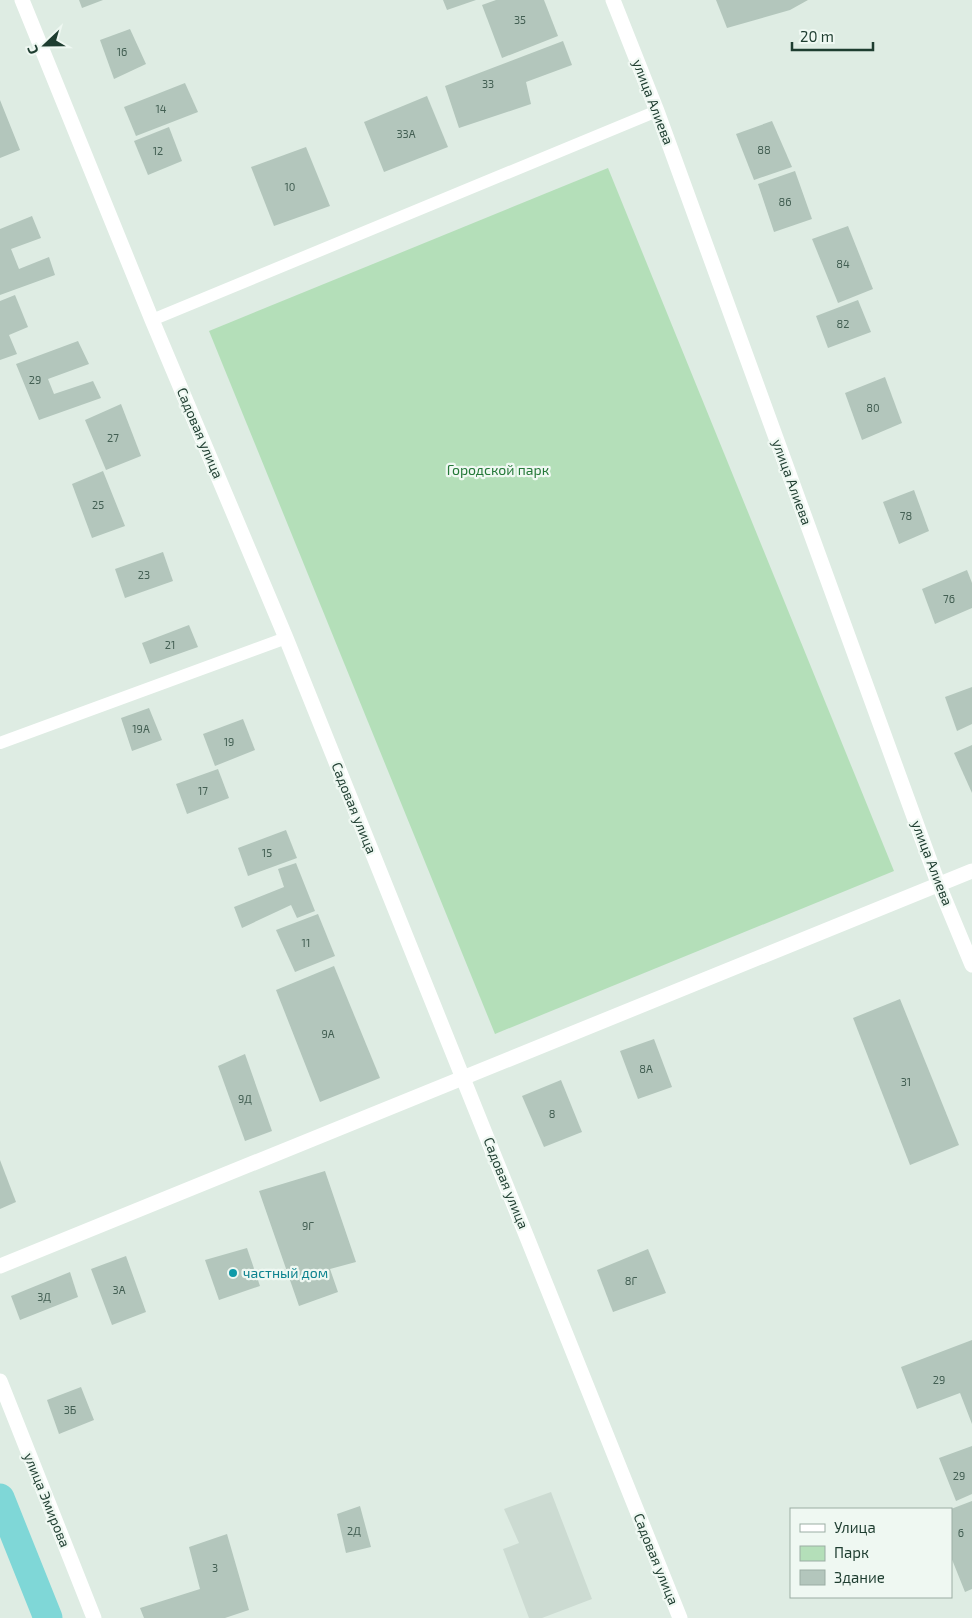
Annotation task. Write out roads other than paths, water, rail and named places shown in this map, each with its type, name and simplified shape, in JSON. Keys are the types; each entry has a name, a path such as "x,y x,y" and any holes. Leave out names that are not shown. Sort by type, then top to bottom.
{"street":[{"name":"Садовая улица","path":"22,0 152,320 286,638 680,1618"},
{"name":"улица Алиева","path":"613,0 657,111 938,883 972,965"},
{"path":"0,1266 972,870"},
{"name":"улица Эмирова","path":"0,1381 94,1618"}],"lane":[{"path":"152,320 657,111"},
{"path":"0,743 286,638"}],"waterway":[{"path":"0,1498 48,1618"}],"place":[{"name":"частный дом","path":"233,1273"}],"park label":[{"name":"Городской парк","path":"498,470"}]}
